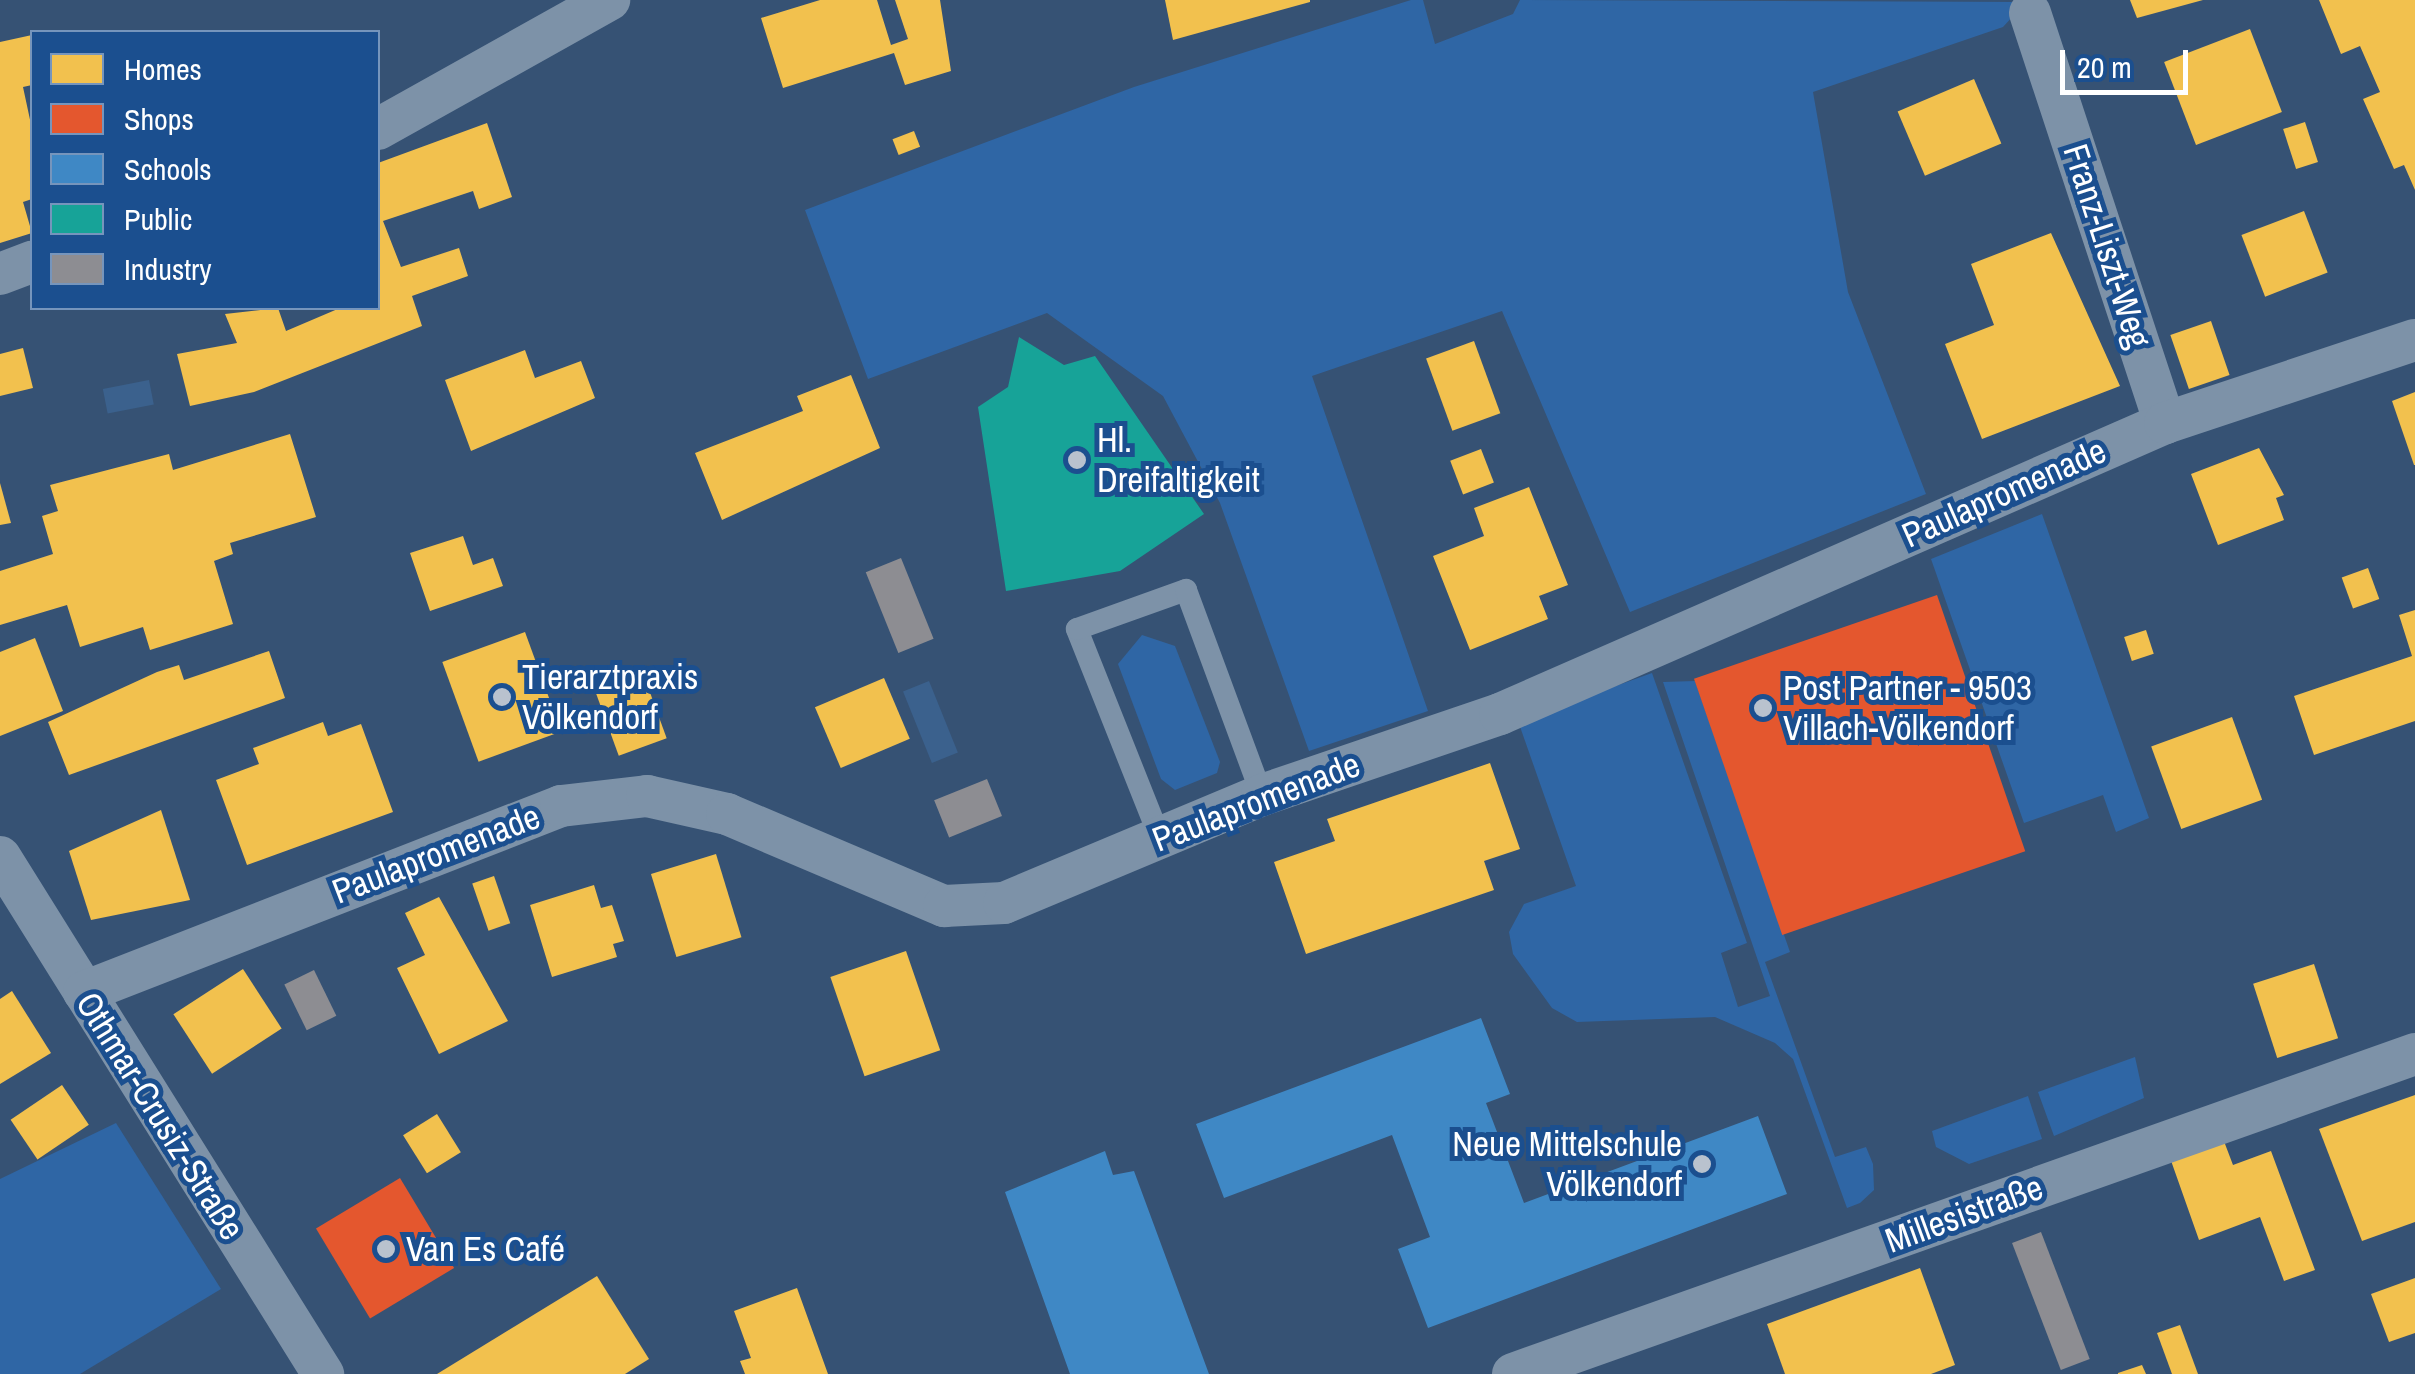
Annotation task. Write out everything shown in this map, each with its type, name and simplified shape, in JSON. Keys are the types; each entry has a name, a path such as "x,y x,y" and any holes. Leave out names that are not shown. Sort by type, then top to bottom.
{"street":[{"path":"380,128 609,0"},
{"name":"Franz-Liszt-Weg","path":"2030,13 2165,423"},
{"path":"0,274 30,263"},
{"name":"Paulapromenade","path":"84,992 562,806 647,796 727,814 944,906 1004,903 1262,795 1500,714 2165,423 2415,340"},
{"name":"Othmar-Crusiz-Straße","path":"0,857 15,920 84,992 323,1374"},
{"name":"Millesistraße","path":"1514,1374 2415,1054"}],"lane":[{"path":"1160,838 1077,629 1186,590 1262,795"}],"shaded area":[{"path":"1411,0 1423,0 1435,44 1513,14 1520,0 2026,2 2003,27 1813,92 1848,292 1926,494 1630,612 1502,311 1312,376 1428,711 1309,751 1220,503 1163,396 1047,313 868,379 805,210 1134,87"},
{"path":"149,380 154,405 108,414 103,389"},
{"path":"2042,514 2149,818 2116,832 2103,795 2024,823 1931,559"},
{"path":"1142,635 1175,646 1220,762 1217,773 1175,790 1161,779 1118,664"},
{"path":"1652,673 1747,943 1721,953 1738,1007 1770,996 1663,682 1695,681 1790,952 1765,962 1835,1157 1866,1147 1873,1164 1874,1190 1860,1203 1847,1208 1793,1059 1775,1043 1715,1017 1577,1022 1552,1008 1513,954 1509,932 1524,904 1576,886 1518,721"},
{"path":"929,681 958,752 932,763 903,691"},
{"path":"2135,1057 2144,1098 2054,1136 2038,1092"},
{"path":"2028,1096 2042,1139 1969,1164 1936,1147 1932,1131"},
{"path":"116,1123 221,1289 80,1374 0,1374 0,1179"}],"building: Homes":[{"path":"820,0 877,0 891,45 908,39 895,0 940,0 951,71 905,85 894,53 783,88 761,18"},
{"path":"1165,0 1310,0 1310,2 1173,40"},
{"path":"2130,0 2203,0 2137,18"},
{"path":"2319,0 2415,0 2415,190 2404,165 2394,169 2363,99 2380,92 2360,46 2341,54"},
{"path":"2250,29 2282,112 2196,145 2164,62"},
{"path":"30,35 30,85 23,87 30,120 30,200 23,202 30,234 0,243 0,42"},
{"path":"1974,79 2001,143 1925,176 1898,111"},
{"path":"2305,122 2318,162 2296,169 2283,129"},
{"path":"487,123 512,197 479,209 473,191 383,221 401,267 459,248 468,276 412,296 422,326 254,392 190,406 177,354 237,343 225,314 279,310 286,331 335,310 380,310 380,162"},
{"path":"914,131 920,147 899,155 893,139"},
{"path":"2304,211 2328,273 2265,297 2241,235"},
{"path":"2051,233 2120,386 1982,439 1945,344 1994,325 1971,264"},
{"path":"2211,321 2230,375 2189,389 2170,335"},
{"path":"1474,341 1500,413 1452,431 1426,358"},
{"path":"23,348 33,388 0,396 0,354"},
{"path":"525,350 535,378 581,361 595,398 471,451 445,380"},
{"path":"851,375 880,448 722,520 695,453 803,411 797,396"},
{"path":"2415,392 2415,465 2414,465 2392,401"},
{"path":"290,434 316,517 230,543 233,554 214,561 233,624 150,650 143,627 80,647 67,605 0,625 0,571 53,554 42,516 58,511 50,485 169,454 173,470"},
{"path":"2259,448 2284,495 2276,498 2284,520 2218,545 2191,474"},
{"path":"1481,449 1494,483 1463,494 1450,461"},
{"path":"0,483 11,523 0,525"},
{"path":"1529,487 1568,585 1539,596 1548,619 1470,650 1433,556 1484,536 1474,508"},
{"path":"463,536 473,565 493,558 503,586 430,611 410,553"},
{"path":"2368,568 2379,599 2353,609 2342,578"},
{"path":"2415,610 2415,721 2314,755 2294,696 2412,656 2399,615"},
{"path":"2146,630 2154,654 2132,661 2124,637"},
{"name":"Tierarztpraxis Völkendorf","path":"525,632 561,732 479,762 442,662"},
{"path":"35,638 63,711 0,736 0,652"},
{"path":"269,651 285,698 69,775 48,722 157,672 179,665 184,680"},
{"path":"640,665 667,738 619,756 592,682"},
{"path":"884,678 910,739 841,768 815,707"},
{"path":"2232,717 2262,800 2181,829 2151,746"},
{"path":"323,722 328,736 361,724 393,812 247,865 216,780 259,764 253,748"},
{"path":"1490,763 1520,849 1484,861 1494,890 1306,954 1274,862 1335,841 1327,819"},
{"path":"161,810 190,900 91,920 69,851"},
{"path":"716,854 741,937 676,957 651,874"},
{"path":"494,876 510,923 489,931 472,883"},
{"path":"594,885 601,908 612,905 624,941 613,944 617,957 552,977 530,905"},
{"path":"439,897 508,1021 439,1054 397,968 425,955 405,913"},
{"path":"906,951 940,1050 865,1076 830,977"},
{"path":"2314,964 2338,1038 2277,1058 2253,984"},
{"path":"243,969 282,1029 212,1074 173,1014"},
{"path":"12,991 51,1053 0,1084 0,999"},
{"path":"62,1085 89,1125 37,1159 11,1120"},
{"path":"2415,1095 2415,1222 2362,1241 2319,1129"},
{"path":"437,1114 461,1152 427,1173 403,1135"},
{"path":"2222,1136 2233,1165 2271,1151 2315,1270 2284,1281 2260,1217 2199,1240 2169,1155"},
{"path":"1920,1268 1955,1365 1931,1374 1785,1374 1767,1324"},
{"path":"597,1276 649,1359 625,1374 437,1374"},
{"path":"2415,1278 2415,1333 2389,1342 2371,1294"},
{"path":"797,1288 828,1374 745,1374 740,1361 751,1358 734,1311"},
{"path":"2180,1325 2198,1374 2172,1374 2157,1333"},
{"path":"2142,1365 2146,1374 2118,1374 2118,1373"}],"building: Shops":[{"path":"1937,595 2025,851 1782,935 1694,679"},
{"name":"Van Es Café","path":"400,1178 454,1268 370,1318 316,1228"}],"building: Schools":[{"name":"Neue Mittelschule Völkendorf","path":"1481,1018 1510,1094 1486,1103 1524,1203 1758,1116 1787,1194 1428,1328 1398,1249 1430,1237 1392,1135 1224,1198 1196,1124"},
{"path":"1105,1151 1113,1175 1134,1171 1209,1374 1070,1374 1005,1192"}],"building: Public":[{"name":"Hl. Dreifaltigkeit","path":"1019,337 1064,365 1095,356 1204,514 1120,571 1006,591 978,407 1008,387"}],"building: Industry":[{"path":"901,558 934,639 898,653 866,572"},
{"path":"987,779 1002,816 949,837 934,800"},
{"path":"314,970 336,1016 307,1030 284,984"},
{"path":"2041,1232 2090,1359 2061,1370 2012,1243"}],"place":[{"name":"Hl. Dreifaltigkeit","path":"1077,460"},
{"name":"Tierarztpraxis Völkendorf","path":"502,697"},
{"name":"Post Partner - 9503 Villach-Völkendorf","path":"1763,708"},
{"name":"Neue Mittelschule Völkendorf","path":"1702,1164"},
{"name":"Van Es Café","path":"386,1249"}]}
